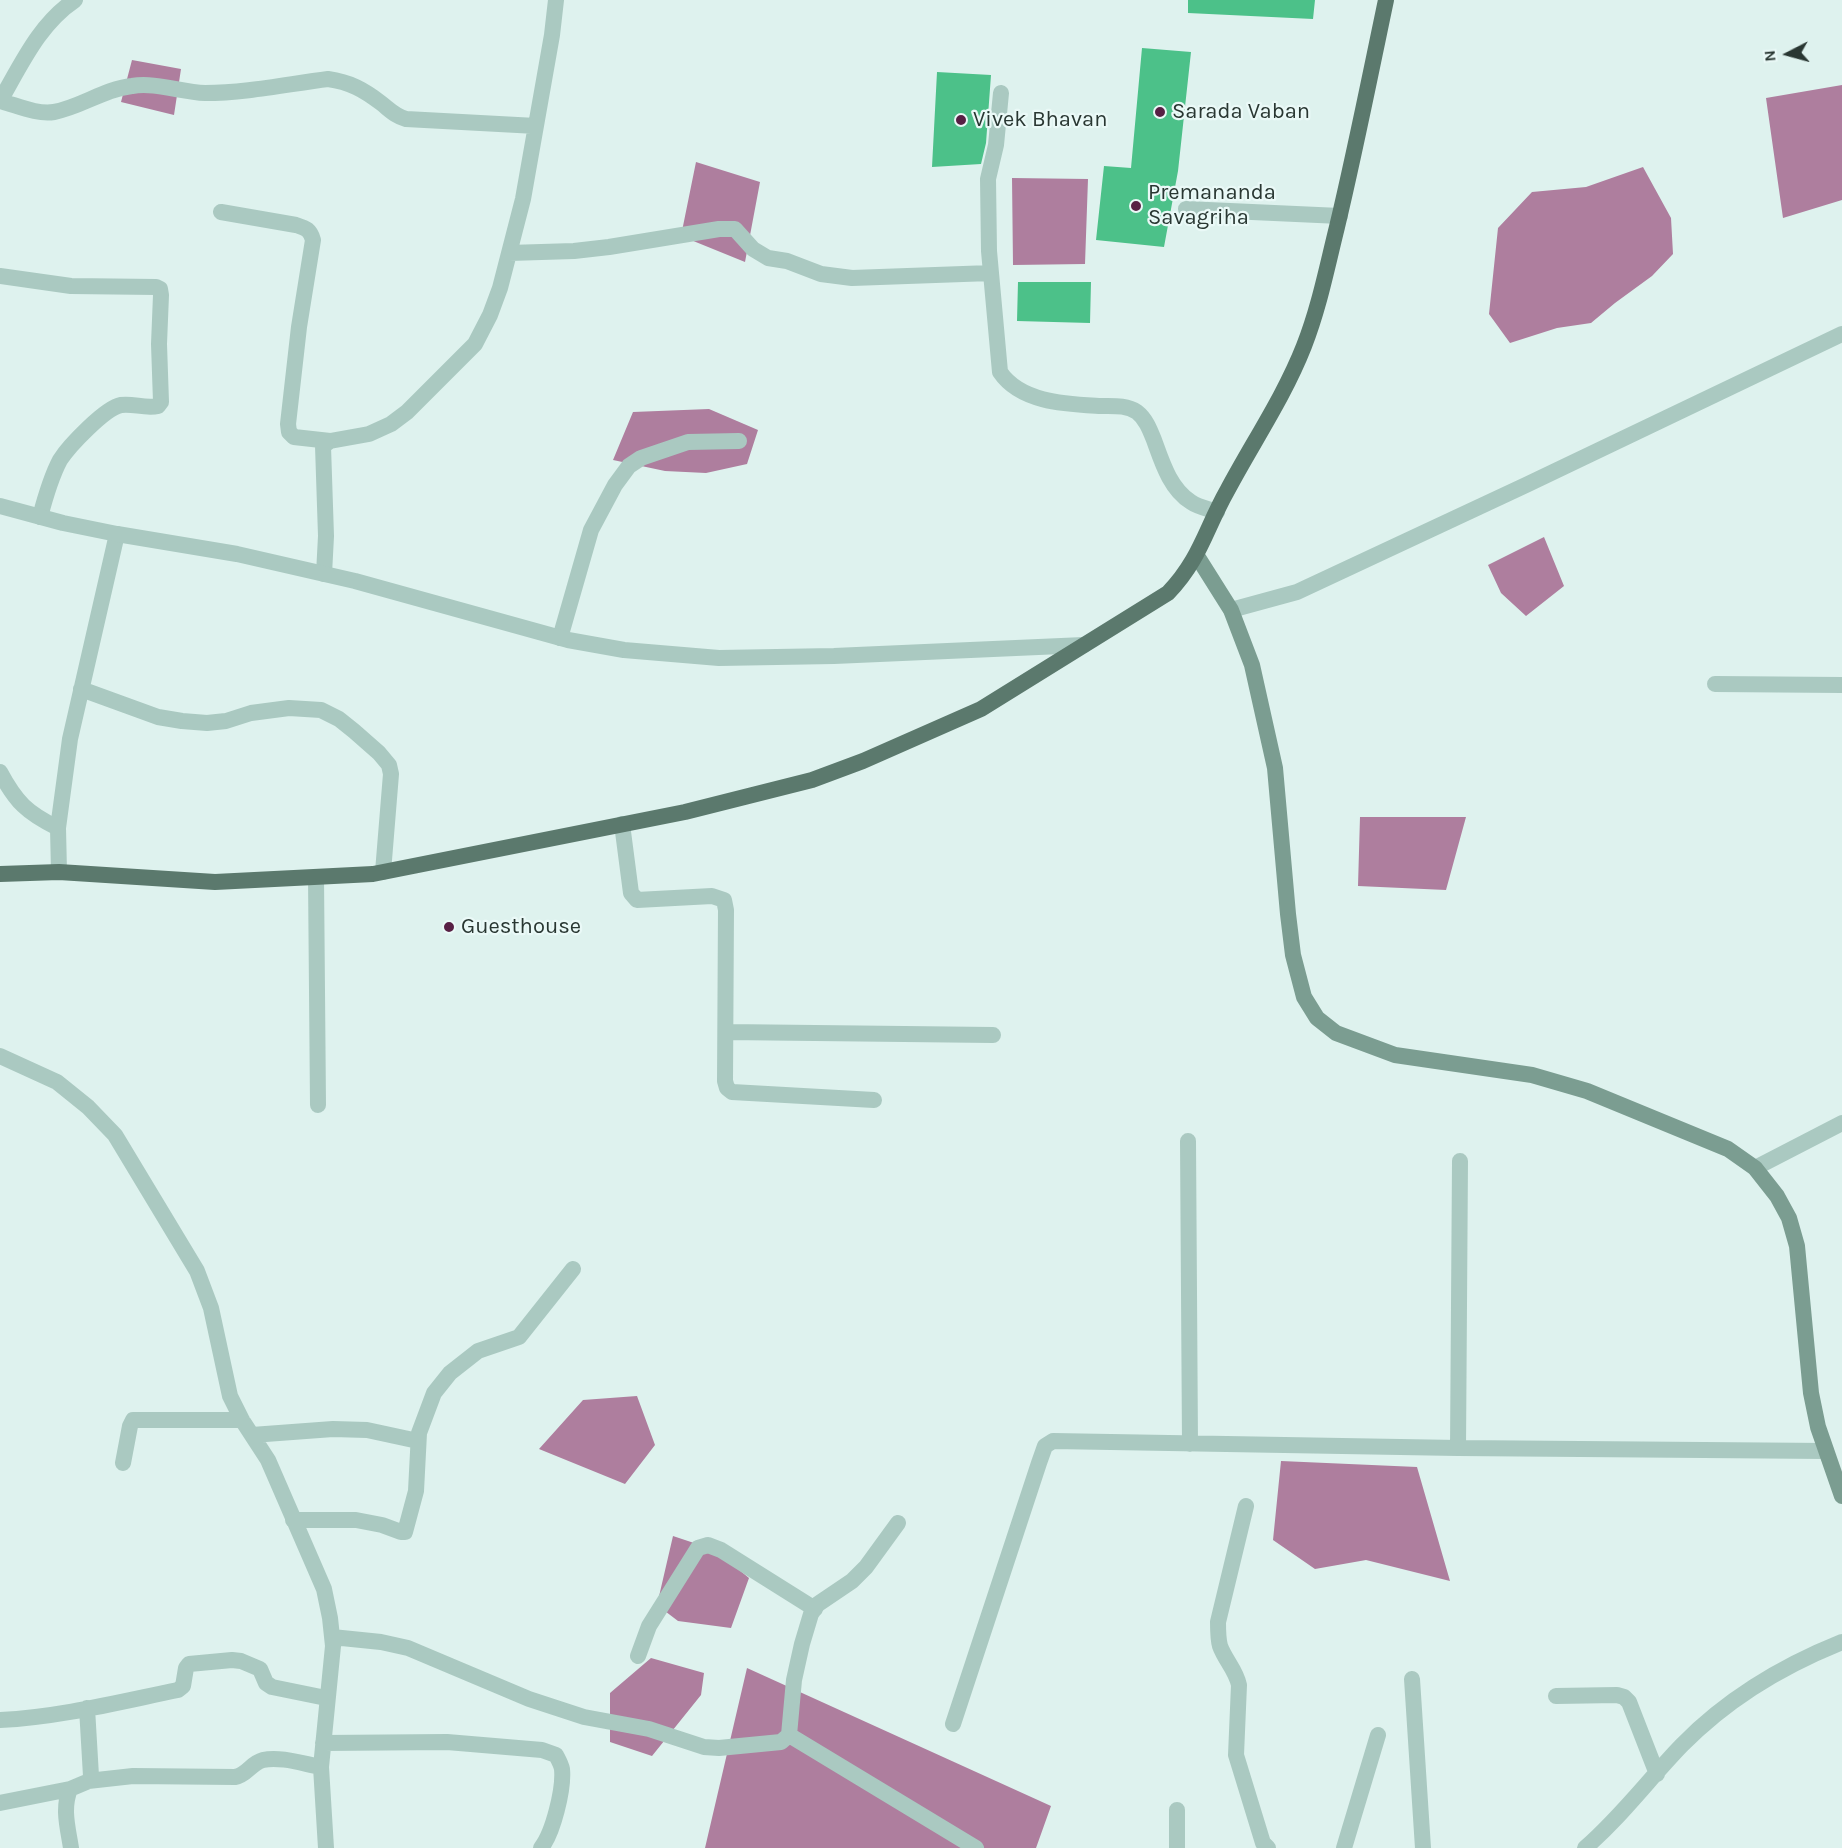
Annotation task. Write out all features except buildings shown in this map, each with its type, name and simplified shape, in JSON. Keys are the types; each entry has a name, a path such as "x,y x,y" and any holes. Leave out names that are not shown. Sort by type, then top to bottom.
{"main road":[{"path":"0,874 59,872 215,882 383,872 685,812 812,780 863,761 981,709 1084,645 1168,592 1184,577 1197,556 1226,492 1287,386 1305,344 1323,284 1340,216 1386,0"},
{"path":"1197,556 1231,610 1252,665 1275,768 1287,914 1293,955 1304,997 1317,1018 1336,1033 1395,1055 1532,1075 1587,1091 1728,1149 1755,1168 1781,1203 1797,1246 1811,1393 1818,1427 1842,1496"}],"street":[{"path":"75,0 60,10 44,28 0,101 35,111 52,113 98,95 133,85 187,92 217,93 328,79 346,81 358,86 396,117 536,126"},
{"path":"221,212 296,225 307,228 312,234 313,240 299,327 288,423 289,432 294,437 330,441 369,434 391,424 407,412 459,362 475,344 490,315 500,288 523,199 552,36 556,0"},
{"path":"1001,93 996,146 988,179 989,251 1000,372 1007,383 1024,393 1048,400 1076,404 1128,407 1139,413 1149,426 1176,489 1191,503 1217,512"},
{"path":"1186,209 1340,216"},
{"path":"509,253 609,247 719,229 735,229 753,249 768,258 787,261 821,274 852,278 991,273"},
{"path":"0,276 71,286 156,287 160,289 161,295 159,344 161,402 158,406 151,408 123,404 115,407 79,438 61,460 47,492 40,517"},
{"path":"1231,610 1297,592 1536,481 1842,334"},
{"path":"324,574 326,536 323,446 330,441"},
{"path":"560,638 591,530 615,485 629,466 641,458 688,442 739,441"},
{"path":"0,506 117,534 237,554 324,574 560,638 624,650 719,658 834,656 1084,645"},
{"path":"59,872 58,828 70,739 117,534"},
{"path":"1715,684 1842,685"},
{"path":"81,689 158,717 183,721 207,723 226,721 251,713 289,708 321,710 339,719 379,753 389,765 391,774 383,872"},
{"path":"0,772 13,796 31,813 58,828"},
{"path":"622,824 631,893 637,900 712,896 724,900 726,910 727,1089 732,1092 874,1100"},
{"path":"316,877 318,1105"},
{"path":"726,1032 993,1035"},
{"path":"0,1056 57,1082 88,1107 115,1135 197,1271 211,1308 230,1396 242,1420 268,1460 324,1589 333,1646 326,1698 321,1767 326,1848"},
{"path":"1755,1168 1842,1123"},
{"path":"1188,1141 1190,1444"},
{"path":"1458,1448 1460,1161"},
{"path":"293,1520 356,1520 382,1525 400,1533 405,1532 416,1491 418,1441 422,1423 434,1393 450,1373 478,1351 519,1337 573,1269"},
{"path":"123,1462 133,1420 242,1420"},
{"path":"252,1435 333,1429 367,1430 418,1441"},
{"path":"953,1724 1045,1446 1053,1441 1826,1451"},
{"path":"1246,1506 1218,1622 1218,1633 1220,1647 1237,1675 1239,1685 1236,1755 1263,1843 1268,1848"},
{"path":"332,1637 408,1647 529,1699 584,1717 649,1729 704,1747 718,1748 781,1742 789,1736 796,1671 811,1614 818,1604 852,1581 866,1567 897,1523"},
{"path":"638,1656 653,1619 698,1548 708,1545 721,1550 815,1609"},
{"path":"1585,1848 1608,1828 1682,1746 1729,1703 1770,1676 1842,1642"},
{"path":"0,1720 29,1718 178,1690 183,1686 186,1668 189,1664 232,1660 241,1661 260,1670 266,1683 272,1687 326,1698"},
{"path":"1412,1678 1423,1848"},
{"path":"1556,1696 1617,1695 1624,1697 1629,1702 1656,1774"},
{"path":"87,1708 91,1776 88,1781"},
{"path":"789,1736 976,1848"},
{"path":"1344,1848 1378,1736"},
{"path":"323,1743 447,1742 542,1750 556,1755 562,1768 560,1795 547,1841 541,1848"},
{"path":"0,1803 70,1790 88,1781 133,1776 243,1776 256,1763 274,1759 321,1767"},
{"path":"70,1790 66,1800 65,1820 70,1848"},
{"path":"1177,1810 1177,1848"}],"shaded area":[{"path":"132,60 181,69 174,115 121,102"},
{"path":"1842,85 1842,200 1783,218 1766,98"},
{"path":"696,162 760,182 745,262 681,236"},
{"path":"1643,167 1671,218 1673,254 1652,276 1591,323 1557,328 1510,343 1489,314 1498,228 1532,192 1586,187"},
{"path":"1012,178 1088,179 1085,264 1013,265"},
{"path":"709,409 758,430 747,464 706,473 665,471 613,460 633,412"},
{"path":"1544,537 1564,586 1526,616 1501,593 1488,565"},
{"path":"1360,817 1466,817 1446,890 1358,886"},
{"path":"637,1396 655,1445 625,1484 539,1449 583,1400"},
{"path":"1281,1461 1417,1467 1450,1581 1366,1560 1315,1569 1273,1540"},
{"path":"673,1536 715,1550 749,1578 731,1628 678,1621 657,1605"},
{"path":"651,1658 704,1673 701,1695 652,1756 610,1742 610,1693"},
{"path":"747,1668 1051,1806 1036,1848 705,1848"}],"place":[{"name":"Sarada Vaban","path":"1160,112"},
{"name":"Vivek Bhavan","path":"961,120"},
{"name":"Premananda Savagriha","path":"1136,206"},
{"name":"Guesthouse","path":"449,927"}]}
